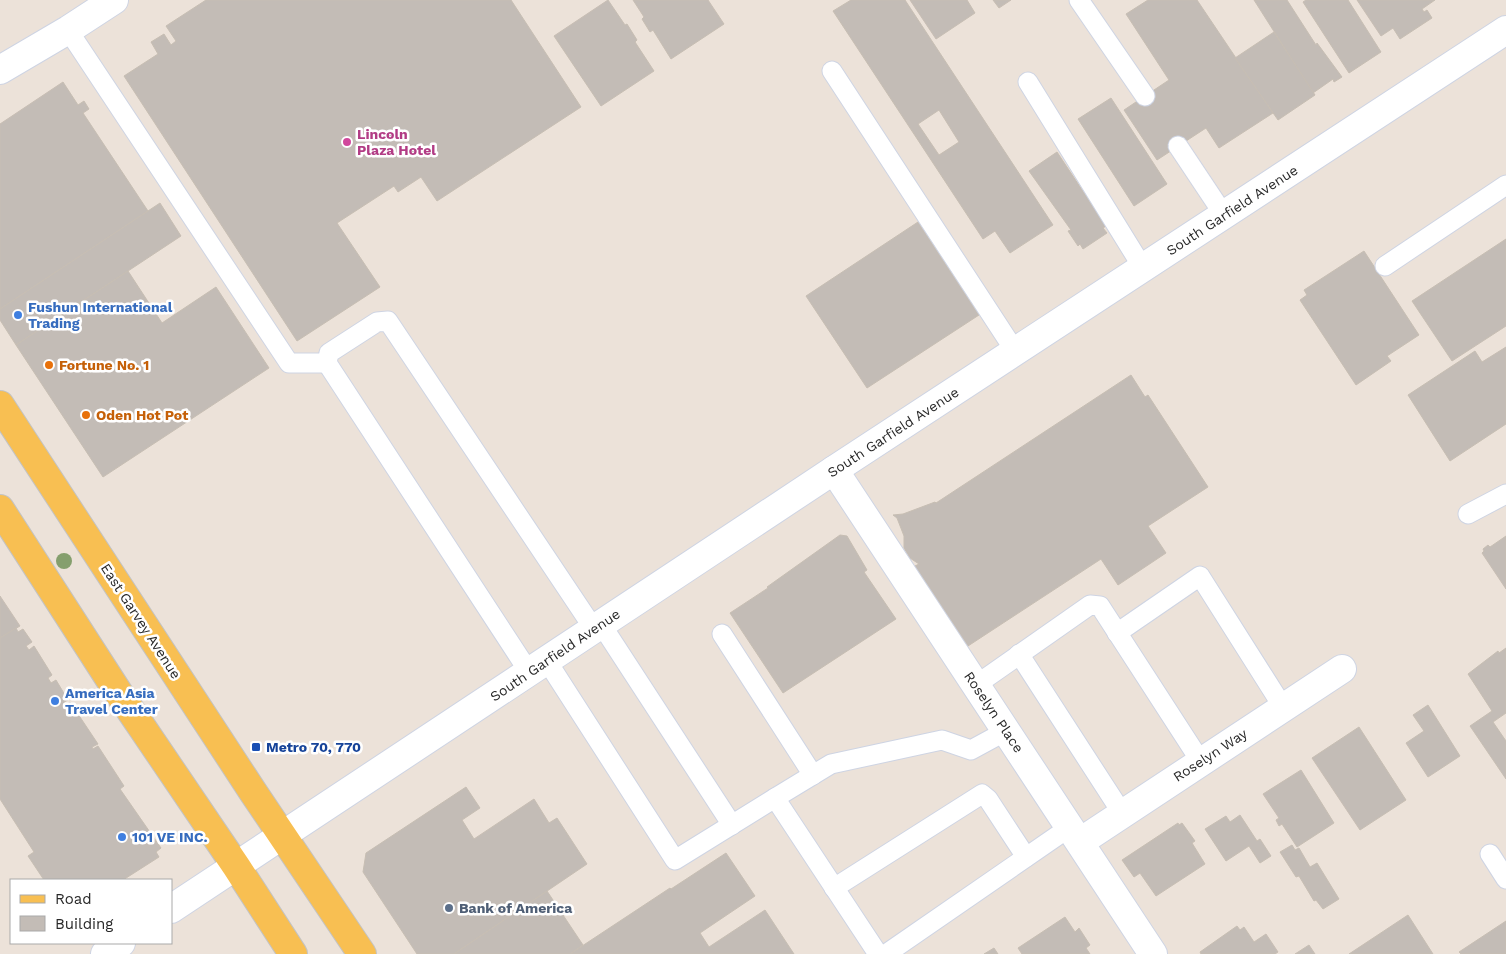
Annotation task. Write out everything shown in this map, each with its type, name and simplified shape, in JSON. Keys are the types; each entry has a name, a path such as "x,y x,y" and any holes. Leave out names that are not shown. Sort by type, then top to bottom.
{"main road":[{"path":"1,67 68,30 114,0"},
{"name":"South Garfield Avenue","path":"172,908 834,470 1506,30"},
{"name":"East Garvey Avenue","path":"0,405 282,836 362,954"},
{"name":"Roselyn Place","path":"834,470 1153,954"},
{"path":"0,509 118,692 293,954"},
{"name":"Roselyn Way","path":"1075,834 1122,813 1342,669"},
{"path":"104,954 119,944"}],"lane":[{"path":"1079,0 1145,96"},
{"path":"68,30 289,363 327,363"},
{"path":"832,71 1015,351"},
{"path":"1028,82 1144,268"},
{"path":"1178,146 1224,214"},
{"path":"1385,266 1506,184"},
{"path":"732,825 388,322 377,322 329,353 327,363 675,860 732,825 775,798 831,764 942,740 972,750 1006,731"},
{"path":"1468,514 1506,494"},
{"path":"1117,633 1200,576 1284,707"},
{"path":"976,685 1090,605 1100,606 1201,762"},
{"path":"722,634 813,775"},
{"path":"1019,654 1122,813"},
{"path":"834,888 982,794 988,799 1026,857"},
{"path":"775,798 878,954"},
{"path":"886,954 1026,857 1075,834"},
{"path":"1490,854 1506,879"}],"building":[{"name":"Lincoln Plaza Hotel","path":"206,0 511,0 581,107 437,201 421,177 398,192 394,186 337,223 380,287 297,341 124,76 158,54 151,42 164,34 171,45 176,41 166,26"},
{"path":"608,0 625,25 627,24 637,40 635,42 654,71 601,106 554,36"},
{"path":"633,0 708,0 724,24 671,59 653,30 650,32 642,19 644,17"},
{"path":"851,0 905,0 1053,225 1010,253 995,231 983,239 833,11","holes":["939,110 959,142 939,155 918,124"]},
{"path":"910,0 967,0 975,13 936,39"},
{"path":"993,0 1011,0 999,8"},
{"path":"1148,0 1197,0 1273,113 1219,148 1206,128 1157,160 1124,110 1169,80 1126,14"},
{"path":"1254,0 1287,0 1316,45 1317,43 1342,77 1334,82 1333,79 1313,93"},
{"path":"1306,0 1348,0 1381,52 1349,73 1303,2"},
{"path":"1357,0 1435,0 1422,9 1424,12 1427,10 1432,18 1400,39 1393,28 1381,36"},
{"path":"1274,32 1315,95 1278,120 1235,58"},
{"path":"63,82 78,105 84,101 89,109 83,113 148,211 0,309 0,124"},
{"path":"1111,98 1167,184 1134,206 1078,119"},
{"path":"1057,152 1106,226 1103,228 1107,233 1083,249 1080,244 1078,246 1068,231 1071,230 1029,171"},
{"path":"160,203 181,236 16,345 0,320 0,309"},
{"path":"918,222 979,315 867,388 806,296"},
{"path":"1506,239 1506,326 1452,361 1412,301"},
{"path":"1364,251 1419,335 1387,356 1391,361 1356,385 1300,300 1307,295 1304,290"},
{"path":"128,271 162,323 216,287 269,368 103,477 16,345"},
{"path":"1506,347 1506,424 1450,461 1408,395 1475,351 1482,362"},
{"path":"1131,375 1145,397 1148,395 1208,487 1148,526 1166,553 1118,585 1101,559 968,646 915,566 919,564 910,558 904,548 904,536 897,518 893,515 903,514 936,503"},
{"path":"840,535 847,536 867,570 864,572 896,619 783,693 730,613 768,588"},
{"path":"1506,536 1506,589 1482,553 1483,549 1488,545 1490,547"},
{"path":"0,596 20,626 0,638"},
{"path":"16,628 18,632 23,629 32,642 26,646 29,650 34,646 52,675 48,678 51,683 56,680 68,700 64,702 66,705 70,702 98,744 92,747 93,749 98,746 124,786 120,789 161,848 156,852 159,857 125,879 43,879 28,856 34,852 0,799 0,638"},
{"path":"1506,648 1506,713 1493,722 1506,741 1506,779 1470,726 1492,711 1468,674 1498,651 1499,653"},
{"path":"1428,705 1460,756 1428,777 1406,743 1424,731 1413,715"},
{"path":"1359,727 1406,800 1360,830 1312,758"},
{"path":"1301,770 1334,823 1297,847 1282,824 1279,826 1276,820 1279,818 1263,794"},
{"path":"466,787 480,808 462,820 474,839 534,799 549,823 557,818 587,864 454,954 417,954 363,872 366,853"},
{"path":"1240,815 1257,841 1260,839 1271,856 1260,863 1249,846 1226,861 1205,829 1226,816 1230,822"},
{"path":"1178,823 1179,825 1182,823 1195,841 1192,843 1205,864 1156,896 1140,873 1134,877 1122,860"},
{"path":"1292,845 1295,850 1299,848 1310,867 1317,863 1339,899 1323,909 1316,900 1314,901 1299,876 1296,877 1280,852"},
{"path":"726,853 755,896 700,933 709,947 765,910 794,954 570,954 670,888"},
{"path":"547,891 583,945 570,954 454,954"},
{"path":"1408,915 1433,954 1349,954"},
{"path":"1065,917 1075,932 1079,928 1090,945 1086,948 1090,954 1022,954 1018,948"},
{"path":"1506,921 1506,954 1461,954 1459,952"},
{"path":"1237,926 1240,930 1244,927 1254,942 1266,934 1278,952 1275,954 1201,954 1200,952"},
{"path":"1309,945 1315,954 1295,954"},
{"path":"994,948 998,954 984,954"}],"place":[{"name":"Lincoln Plaza Hotel","path":"347,142"},
{"name":"Fushun International Trading","path":"18,315"},
{"name":"Fortune No. 1","path":"49,365"},
{"name":"Oden Hot Pot","path":"86,415"},
{"name":"America Asia Travel Center","path":"55,701"},
{"name":"Metro 70, 770","path":"256,747"},
{"name":"101 VE INC.","path":"122,837"},
{"name":"Bank of America","path":"449,908"}]}
